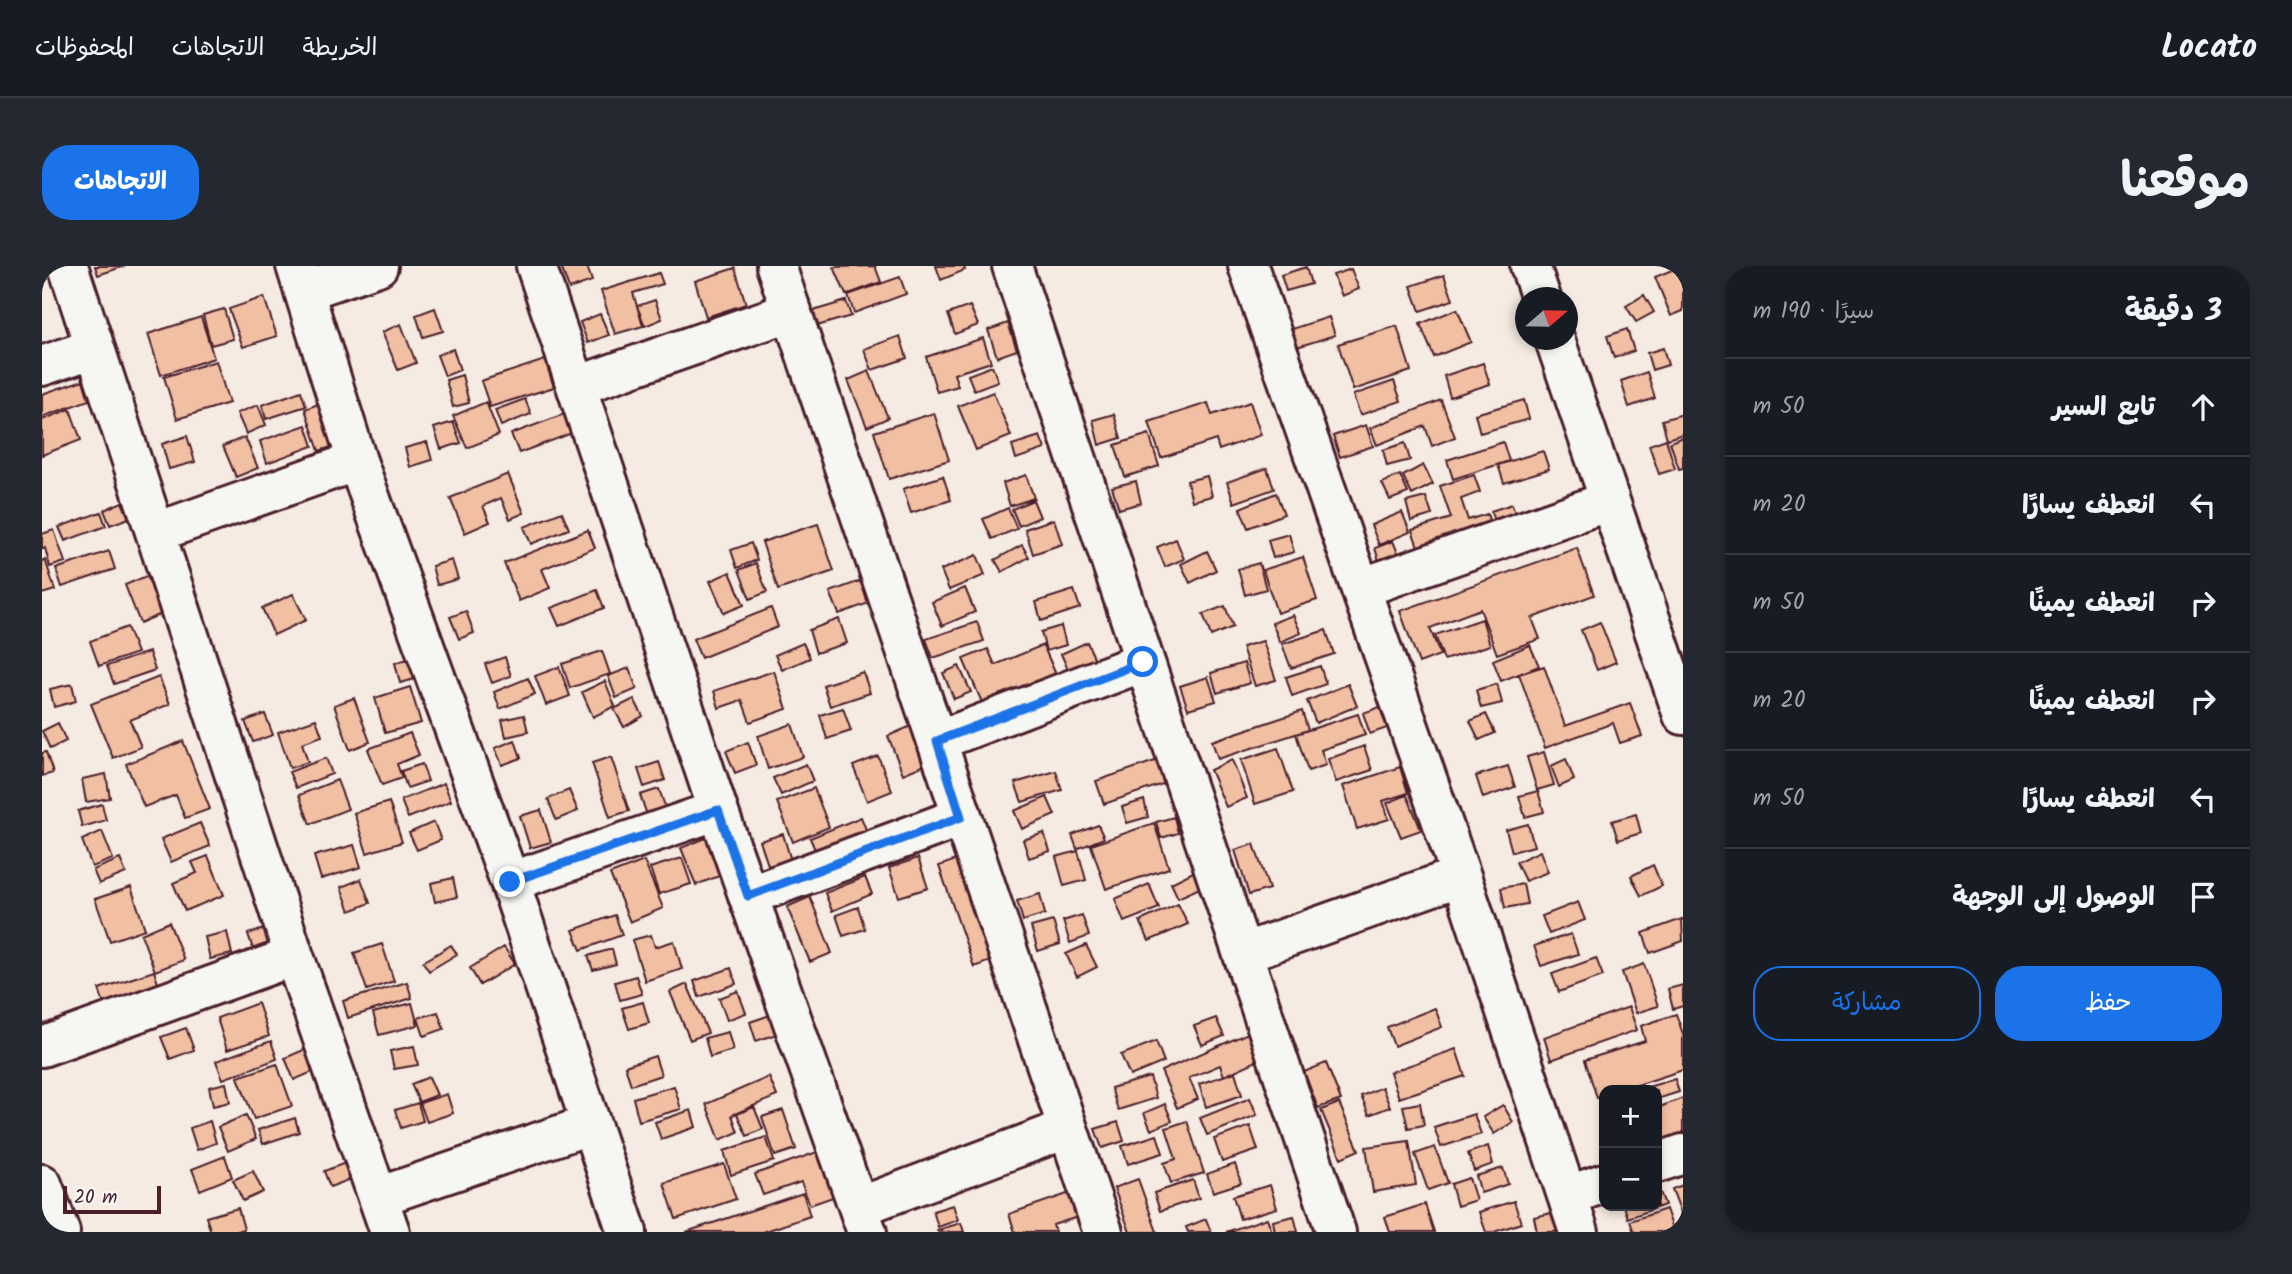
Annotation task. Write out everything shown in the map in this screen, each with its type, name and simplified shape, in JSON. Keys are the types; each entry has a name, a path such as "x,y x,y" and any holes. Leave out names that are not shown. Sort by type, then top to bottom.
{"street":[{"path":"68,266 294,956 384,1214 590,1125"},
{"path":"378,266 300,279 357,461 510,882 627,1232"},
{"path":"536,266 718,810 863,1220 1066,1129"},
{"path":"776,266 1103,1232"},
{"path":"1012,266 1336,1232"},
{"path":"1248,266 1461,876 1579,1232"},
{"path":"1530,266 1537,287"},
{"path":"577,386 792,311"},
{"path":"42,366 94,348"},
{"path":"1558,350 1609,501 1668,627 1683,715"},
{"path":"157,532 357,461"},
{"path":"1361,588 1609,501"},
{"path":"937,741 1143,662"},
{"path":"510,882 718,810"},
{"path":"748,896 961,817"},
{"path":"1243,953 1461,876"},
{"path":"42,1046 294,956"},
{"path":"1662,1161 1683,1154"},
{"path":"42,1184 60,1232"},
{"path":"1567,1196 1599,1184"}],"building":[{"path":"95,266 125,266 98,275"},
{"path":"561,266 587,266 592,281 569,289"},
{"path":"875,266 881,282 846,295 834,267"},
{"path":"936,266 964,266 965,270 941,280"},
{"path":"1306,267 1311,284 1286,291 1281,275"},
{"path":"1679,267 1683,278 1683,311 1671,316 1655,277"},
{"path":"735,268 746,304 706,317 695,281"},
{"path":"1351,269 1359,289 1342,296 1333,275"},
{"path":"659,273 663,284 633,293 643,326 615,334 601,291"},
{"path":"1444,275 1453,300 1420,311 1411,286"},
{"path":"900,277 906,294 854,313 848,295"},
{"path":"1644,295 1654,312 1636,322 1626,306"},
{"path":"264,297 277,336 243,347 229,309"},
{"path":"655,300 662,319 645,326 637,306"},
{"path":"846,301 851,316 817,326 813,311"},
{"path":"970,306 978,325 955,334 948,314"},
{"path":"435,308 443,331 423,337 416,315"},
{"path":"224,309 233,339 211,345 203,315"},
{"path":"1457,309 1471,342 1434,357 1420,324"},
{"path":"600,314 609,335 588,343 580,322"},
{"path":"201,317 214,358 161,375 148,334"},
{"path":"1329,317 1335,335 1294,348 1289,330"},
{"path":"1008,323 1017,350 997,357 988,330"},
{"path":"401,324 416,363 398,370 382,332"},
{"path":"1397,326 1411,371 1353,390 1338,344"},
{"path":"1627,329 1634,351 1614,358 1607,336"},
{"path":"900,336 907,358 872,370 864,349"},
{"path":"983,338 991,362 954,374 958,386 937,392 926,357"},
{"path":"1663,348 1668,365 1652,370 1647,353"},
{"path":"453,349 460,370 445,376 437,355"},
{"path":"545,360 554,387 490,407 481,381"},
{"path":"216,361 229,403 177,419 164,377"},
{"path":"1483,363 1490,384 1450,397 1444,376"},
{"path":"992,366 998,381 974,390 968,375"},
{"path":"869,371 888,418 867,427 848,380"},
{"path":"1647,372 1655,398 1629,407 1621,381"},
{"path":"462,375 469,403 453,407 446,380"},
{"path":"83,380 89,400 42,417 42,394"},
{"path":"1394,381 1401,401 1360,415 1353,395"},
{"path":"301,391 306,406 266,419 262,405"},
{"path":"993,392 1011,436 976,450 958,406"},
{"path":"525,399 531,414 501,426 495,410"},
{"path":"1441,400 1455,437 1432,446 1425,426 1377,445 1370,428"},
{"path":"1524,400 1529,419 1480,433 1475,414"},
{"path":"326,401 341,444 319,451 305,409"},
{"path":"486,402 499,435 467,448 453,416"},
{"path":"1250,402 1261,435 1219,450 1216,440 1161,458 1149,422 1208,403 1212,415"},
{"path":"258,405 266,425 246,434 237,413"},
{"path":"70,409 81,440 42,455 42,420"},
{"path":"567,413 575,432 519,453 511,434"},
{"path":"934,413 949,460 889,479 874,432"},
{"path":"1114,414 1121,438 1099,445 1093,420"},
{"path":"1683,414 1683,434 1667,439 1662,420"},
{"path":"453,422 461,443 441,449 434,428"},
{"path":"306,425 313,446 267,463 260,441"},
{"path":"1366,425 1373,446 1340,457 1333,436"},
{"path":"1149,434 1159,466 1125,477 1115,445"},
{"path":"187,436 195,462 169,469 162,444"},
{"path":"1040,436 1045,449 1016,459 1012,445"},
{"path":"245,437 258,468 236,477 223,446"},
{"path":"1683,437 1683,468 1679,469 1670,442"},
{"path":"1666,439 1675,469 1659,474 1649,445"},
{"path":"427,442 432,460 410,467 405,448"},
{"path":"1503,442 1509,461 1453,479 1447,460"},
{"path":"1405,443 1410,460 1387,466 1383,450"},
{"path":"1543,451 1549,469 1504,483 1498,465"},
{"path":"1423,465 1433,484 1412,495 1403,476"},
{"path":"1267,468 1274,489 1234,503 1227,482"},
{"path":"508,474 524,513 510,519 501,498 483,506 490,522 465,533 450,498"},
{"path":"1026,475 1034,498 1010,506 1003,483"},
{"path":"1400,475 1408,493 1390,500 1382,483"},
{"path":"1474,475 1480,492 1461,499 1468,520 1487,514 1492,529 1420,552 1412,530 1451,518 1440,486"},
{"path":"943,476 951,500 911,513 903,489"},
{"path":"1207,476 1212,496 1192,501 1187,481"},
{"path":"1136,481 1141,503 1119,509 1112,487"},
{"path":"1276,493 1284,514 1248,528 1240,508"},
{"path":"1426,497 1432,515 1411,521 1406,502"},
{"path":"1033,500 1040,517 1019,526 1012,509"},
{"path":"122,502 129,518 110,525 104,510"},
{"path":"1512,504 1518,523 1496,530 1491,511"},
{"path":"1008,508 1017,529 992,539 983,519"},
{"path":"101,512 106,526 65,541 59,527"},
{"path":"562,512 569,529 531,544 524,527"},
{"path":"1402,512 1410,532 1379,545 1371,525"},
{"path":"1054,519 1062,544 1033,554 1025,529"},
{"path":"818,524 834,571 778,590 762,542"},
{"path":"54,530 65,562 50,567 45,548 42,549 42,534"},
{"path":"588,530 595,548 542,569 550,588 519,601 504,563"},
{"path":"1289,534 1294,552 1273,558 1268,540"},
{"path":"1176,539 1184,559 1165,567 1157,547"},
{"path":"1393,541 1400,558 1380,564 1375,548"},
{"path":"751,543 757,560 737,568 731,550"},
{"path":"1022,545 1029,557 1002,572 995,560"},
{"path":"1577,548 1594,595 1532,618 1540,639 1497,654 1480,609 1430,628 1440,655 1419,663 1400,611"},
{"path":"109,551 115,569 62,587 56,569"},
{"path":"1207,551 1216,570 1190,583 1181,564"},
{"path":"977,555 985,575 949,590 941,570"},
{"path":"1303,557 1317,600 1277,613 1263,570"},
{"path":"45,559 55,590 42,594 42,561"},
{"path":"452,560 458,579 437,585 432,566"},
{"path":"756,563 767,592 750,599 739,570"},
{"path":"1259,563 1266,589 1245,595 1238,569"},
{"path":"163,569 178,607 140,623 125,585"},
{"path":"730,572 744,605 724,613 710,581"},
{"path":"860,581 869,603 839,614 830,592"},
{"path":"965,588 975,612 942,626 932,602"},
{"path":"597,590 604,608 559,626 551,608"},
{"path":"1074,590 1080,608 1041,621 1036,602"},
{"path":"293,594 306,620 274,635 262,608"},
{"path":"1225,606 1233,627 1211,636 1203,614"},
{"path":"771,608 778,627 701,658 693,639"},
{"path":"466,611 474,633 459,639 450,617"},
{"path":"1293,615 1301,633 1280,642 1272,623"},
{"path":"839,619 847,643 816,653 809,630"},
{"path":"1482,619 1490,645 1444,660 1435,635"},
{"path":"977,622 984,641 933,658 926,639"},
{"path":"1600,622 1616,662 1597,670 1581,630"},
{"path":"1061,626 1066,645 1046,651 1041,632"},
{"path":"127,627 137,653 99,666 90,641"},
{"path":"1326,630 1334,654 1291,668 1282,644"},
{"path":"1263,641 1276,680 1255,686 1242,647"},
{"path":"1087,642 1096,662 1070,674 1061,654"},
{"path":"803,643 810,658 782,670 775,655"},
{"path":"1043,645 1057,677 984,707 963,659 988,649 995,665"},
{"path":"1530,645 1539,666 1501,681 1493,660"},
{"path":"602,651 610,674 570,688 562,664"},
{"path":"149,652 155,670 114,684 107,666"},
{"path":"414,657 419,678 400,683 395,663"},
{"path":"505,657 511,676 492,683 485,664"},
{"path":"1244,663 1250,683 1217,693 1211,673"},
{"path":"959,666 971,692 954,699 943,673"},
{"path":"1320,666 1326,684 1292,696 1286,677"},
{"path":"1544,666 1565,726 1630,703 1642,736 1620,743 1613,723 1545,748 1519,674"},
{"path":"559,667 570,696 546,705 535,676"},
{"path":"629,668 637,689 616,698 608,676"},
{"path":"774,671 787,709 750,722 742,700 719,708 714,691"},
{"path":"863,672 870,693 830,706 823,685"},
{"path":"159,677 170,704 130,720 141,747 113,758 91,704"},
{"path":"1208,677 1216,701 1188,709 1180,686"},
{"path":"528,678 535,694 500,709 494,692"},
{"path":"605,681 615,706 593,717 582,692"},
{"path":"72,684 76,701 54,707 50,689"},
{"path":"1348,684 1357,706 1316,723 1307,701"},
{"path":"1497,684 1502,703 1481,708 1476,690"},
{"path":"410,687 421,723 385,733 375,698"},
{"path":"354,698 370,742 350,750 334,705"},
{"path":"634,699 643,716 624,727 614,709"},
{"path":"1380,707 1387,728 1370,734 1363,713"},
{"path":"843,708 851,731 827,739 820,715"},
{"path":"1302,711 1308,730 1218,759 1212,741"},
{"path":"265,714 273,735 253,742 245,721"},
{"path":"1358,714 1365,735 1321,750 1326,765 1308,771 1296,734"},
{"path":"1486,714 1495,733 1479,740 1470,721"},
{"path":"524,715 528,732 506,737 502,720"},
{"path":"316,719 322,736 302,743 308,762 290,768 278,732"},
{"path":"58,723 66,741 50,749 42,731"},
{"path":"792,724 803,757 768,769 758,736"},
{"path":"911,726 927,764 903,774 888,736"},
{"path":"410,733 419,755 397,764 402,778 382,785 368,749"},
{"path":"515,740 521,758 502,765 495,748"},
{"path":"183,741 210,809 185,818 176,795 144,807 126,764"},
{"path":"748,742 756,765 735,773 726,751"},
{"path":"1364,746 1372,770 1336,782 1328,759"},
{"path":"1278,748 1293,792 1255,804 1241,760"},
{"path":"46,752 53,773 42,776 42,753"},
{"path":"1544,752 1554,785 1537,790 1527,757"},
{"path":"878,756 892,791 867,801 853,766"},
{"path":"611,757 629,811 610,817 592,763"},
{"path":"326,758 332,774 296,788 289,772"},
{"path":"1566,759 1574,780 1559,787 1551,766"},
{"path":"1158,760 1166,783 1104,804 1096,781"},
{"path":"1232,760 1247,798 1226,807 1210,770"},
{"path":"659,762 665,780 644,787 638,769"},
{"path":"422,764 428,781 407,788 401,771"},
{"path":"806,764 813,781 781,795 773,778"},
{"path":"1508,766 1515,787 1483,798 1476,776"},
{"path":"1400,767 1408,793 1383,801 1389,819 1357,829 1343,786"},
{"path":"1056,771 1062,790 1022,802 1015,783"},
{"path":"106,774 110,798 86,802 82,779"},
{"path":"337,780 348,809 310,824 299,795"},
{"path":"444,783 451,801 408,818 401,800"},
{"path":"814,788 829,827 793,842 777,802"},
{"path":"659,789 666,809 647,815 640,795"},
{"path":"569,790 578,811 556,820 548,799"},
{"path":"1538,791 1544,812 1525,817 1519,796"},
{"path":"1407,795 1421,830 1401,837 1387,803"},
{"path":"1047,797 1055,815 1022,829 1014,811"},
{"path":"1144,800 1148,817 1127,823 1122,807"},
{"path":"389,802 402,842 367,853 354,813"},
{"path":"102,804 106,820 82,827 78,811"},
{"path":"541,810 551,842 530,848 520,816"},
{"path":"1636,814 1641,833 1618,840 1612,821"},
{"path":"861,817 869,837 818,857 810,838"},
{"path":"1174,817 1178,833 1161,838 1156,822"},
{"path":"434,822 441,840 417,850 409,833"},
{"path":"200,823 210,846 171,862 161,839"},
{"path":"1154,823 1169,868 1106,889 1091,845"},
{"path":"1528,824 1534,846 1512,852 1506,830"},
{"path":"1098,825 1104,838 1077,849 1072,835"},
{"path":"102,831 113,859 92,867 82,840"},
{"path":"1044,833 1050,851 1029,858 1023,840"},
{"path":"783,834 792,864 770,871 760,841"},
{"path":"711,836 727,873 696,885 681,848"},
{"path":"1254,844 1269,889 1249,895 1235,850"},
{"path":"354,845 361,867 321,879 314,856"},
{"path":"1078,851 1086,880 1064,886 1056,857"},
{"path":"1540,851 1548,872 1525,881 1516,862"},
{"path":"208,856 224,895 185,911 173,883 197,873 192,862"},
{"path":"682,858 691,884 659,894 650,868"},
{"path":"918,858 928,888 899,897 889,868"},
{"path":"961,858 996,959 974,967 939,866"},
{"path":"120,859 126,873 99,884 93,870"},
{"path":"644,861 663,908 630,922 610,874"},
{"path":"1653,865 1662,886 1641,896 1631,876"},
{"path":"1195,871 1202,887 1178,898 1171,883"},
{"path":"865,877 872,894 832,911 825,893"},
{"path":"453,878 457,897 435,902 431,883"},
{"path":"361,879 370,903 350,911 341,887"},
{"path":"1149,884 1159,908 1124,922 1115,899"},
{"path":"1523,884 1527,904 1505,908 1501,888"},
{"path":"131,887 145,929 110,941 95,899"},
{"path":"1040,894 1045,914 1023,921 1017,901"},
{"path":"810,897 832,953 810,962 787,907"},
{"path":"1578,902 1585,920 1549,934 1542,916"},
{"path":"1178,904 1188,924 1149,941 1140,921"},
{"path":"858,907 865,929 843,936 836,915"},
{"path":"615,915 622,935 581,950 573,930"},
{"path":"1082,915 1089,936 1070,943 1063,921"},
{"path":"1682,919 1683,941 1650,953 1643,933"},
{"path":"1053,921 1060,944 1038,951 1031,927"},
{"path":"169,922 184,960 155,971 141,934"},
{"path":"267,928 273,947 254,952 248,934"},
{"path":"227,932 232,954 210,959 205,937"},
{"path":"1571,934 1578,954 1541,966 1534,946"},
{"path":"651,935 655,947 674,941 682,969 645,981 632,940"},
{"path":"382,944 394,981 367,990 354,953"},
{"path":"451,945 457,954 429,971 423,962"},
{"path":"1086,945 1097,967 1077,977 1066,954"},
{"path":"504,947 515,964 480,985 470,968"},
{"path":"612,949 616,964 593,970 588,956"},
{"path":"1596,958 1603,976 1559,992 1552,974"},
{"path":"1644,964 1658,1006 1636,1013 1622,972"},
{"path":"731,968 736,984 699,997 694,981"},
{"path":"154,971 160,989 105,1007 99,989"},
{"path":"636,976 642,994 620,1000 615,982"},
{"path":"407,982 412,998 348,1018 343,1001"},
{"path":"687,984 708,1033 690,1040 670,992"},
{"path":"1683,985 1683,1006 1673,1009 1668,989"},
{"path":"738,991 746,1013 727,1020 719,998"},
{"path":"643,1002 649,1023 629,1029 622,1008"},
{"path":"258,1003 269,1036 227,1050 217,1018"},
{"path":"412,1003 418,1025 379,1035 373,1013"},
{"path":"1629,1007 1637,1030 1551,1060 1544,1037"},
{"path":"1435,1008 1442,1027 1394,1046 1387,1027"},
{"path":"438,1012 444,1029 424,1036 418,1018"},
{"path":"776,1013 783,1032 756,1041 750,1022"},
{"path":"1676,1014 1683,1034 1683,1070 1637,1085 1599,1085 1597,1098 1585,1060 1645,1041 1641,1026"},
{"path":"1216,1018 1224,1036 1202,1045 1194,1026"},
{"path":"186,1028 194,1050 170,1059 161,1037"},
{"path":"728,1032 733,1050 710,1057 705,1038"},
{"path":"1248,1033 1259,1060 1224,1076 1220,1065 1189,1078 1198,1099 1177,1108 1161,1071"},
{"path":"271,1041 277,1059 223,1079 216,1061"},
{"path":"1156,1041 1164,1062 1130,1076 1121,1055"},
{"path":"414,1046 418,1065 394,1069 390,1051"},
{"path":"308,1048 317,1070 294,1080 285,1058"},
{"path":"1456,1049 1465,1076 1399,1098 1390,1072"},
{"path":"655,1056 661,1075 631,1085 625,1066"},
{"path":"1326,1063 1341,1100 1318,1108 1304,1072"},
{"path":"277,1064 292,1106 254,1119 238,1077"},
{"path":"1235,1072 1242,1095 1206,1107 1199,1084"},
{"path":"429,1077 437,1095 419,1102 411,1084"},
{"path":"769,1077 777,1096 732,1115 738,1132 720,1140 706,1104"},
{"path":"1150,1077 1156,1098 1118,1110 1111,1088"},
{"path":"1675,1079 1679,1092 1662,1097 1662,1085 1655,1085"},
{"path":"226,1083 230,1102 213,1106 209,1087"},
{"path":"674,1086 681,1109 639,1121 633,1098"},
{"path":"1382,1087 1390,1107 1369,1115 1361,1096"},
{"path":"447,1094 453,1113 427,1122 420,1103"},
{"path":"1250,1098 1257,1115 1207,1135 1200,1118"},
{"path":"1683,1098 1683,1137 1666,1143 1662,1133 1662,1106"},
{"path":"418,1103 423,1121 401,1128 395,1110"},
{"path":"1339,1103 1359,1150 1341,1158 1321,1110"},
{"path":"1420,1103 1424,1125 1408,1128 1403,1106"},
{"path":"1165,1104 1172,1121 1151,1130 1144,1113"},
{"path":"1503,1105 1513,1122 1494,1134 1483,1117"},
{"path":"754,1107 763,1129 747,1136 737,1114"},
{"path":"691,1110 696,1127 661,1139 655,1122"},
{"path":"783,1110 796,1149 775,1156 762,1117"},
{"path":"1474,1114 1481,1134 1441,1147 1434,1127"},
{"path":"246,1115 256,1139 228,1151 218,1127"},
{"path":"295,1118 299,1132 263,1144 258,1130"},
{"path":"210,1121 216,1143 197,1150 190,1128"},
{"path":"1187,1121 1204,1173 1171,1183 1164,1163 1176,1159 1166,1128"},
{"path":"1118,1122 1124,1141 1102,1148 1095,1129"},
{"path":"1250,1126 1258,1150 1222,1162 1214,1139"},
{"path":"1157,1135 1163,1153 1128,1164 1122,1146"},
{"path":"766,1137 774,1161 731,1175 724,1151"},
{"path":"1409,1141 1416,1185 1373,1192 1366,1147"},
{"path":"1488,1146 1493,1164 1474,1171 1468,1153"},
{"path":"1435,1147 1448,1183 1428,1190 1415,1154"},
{"path":"820,1151 836,1196 810,1205 801,1182 763,1195 755,1174"},
{"path":"225,1156 232,1177 200,1190 192,1169"},
{"path":"348,1162 354,1178 330,1187 324,1171"},
{"path":"724,1164 736,1199 676,1219 664,1183"},
{"path":"1235,1164 1241,1183 1213,1192 1207,1174"},
{"path":"1503,1168 1508,1184 1481,1193 1476,1176"},
{"path":"253,1171 263,1192 243,1201 233,1180"},
{"path":"1469,1178 1476,1200 1457,1206 1451,1184"},
{"path":"1138,1179 1157,1232 1130,1232 1114,1188"},
{"path":"1193,1180 1199,1198 1160,1211 1154,1193"},
{"path":"1270,1185 1277,1208 1240,1219 1233,1196"},
{"path":"1683,1185 1683,1218 1672,1189"},
{"path":"1073,1192 1081,1216 1053,1225 1055,1232 1015,1232 1009,1214"},
{"path":"803,1193 810,1216 763,1232 686,1232"},
{"path":"1514,1201 1521,1223 1486,1232 1479,1212"},
{"path":"1425,1204 1434,1232 1390,1232 1385,1217"},
{"path":"953,1205 958,1220 938,1227 933,1211"},
{"path":"238,1208 244,1229 235,1232 211,1232 206,1217"},
{"path":"1666,1209 1674,1232 1634,1232 1630,1221"},
{"path":"1626,1211 1648,1211 1628,1218"},
{"path":"1552,1213 1557,1232 1537,1232 1534,1217"},
{"path":"1294,1216 1298,1232 1275,1232 1273,1221"},
{"path":"1267,1218 1272,1232 1226,1232"},
{"path":"1206,1219 1211,1232 1188,1232 1186,1227"},
{"path":"961,1223 964,1232 937,1230"}],"route":[{"path":"510,882 718,810 748,896 961,817 937,741 1143,662"}]}
